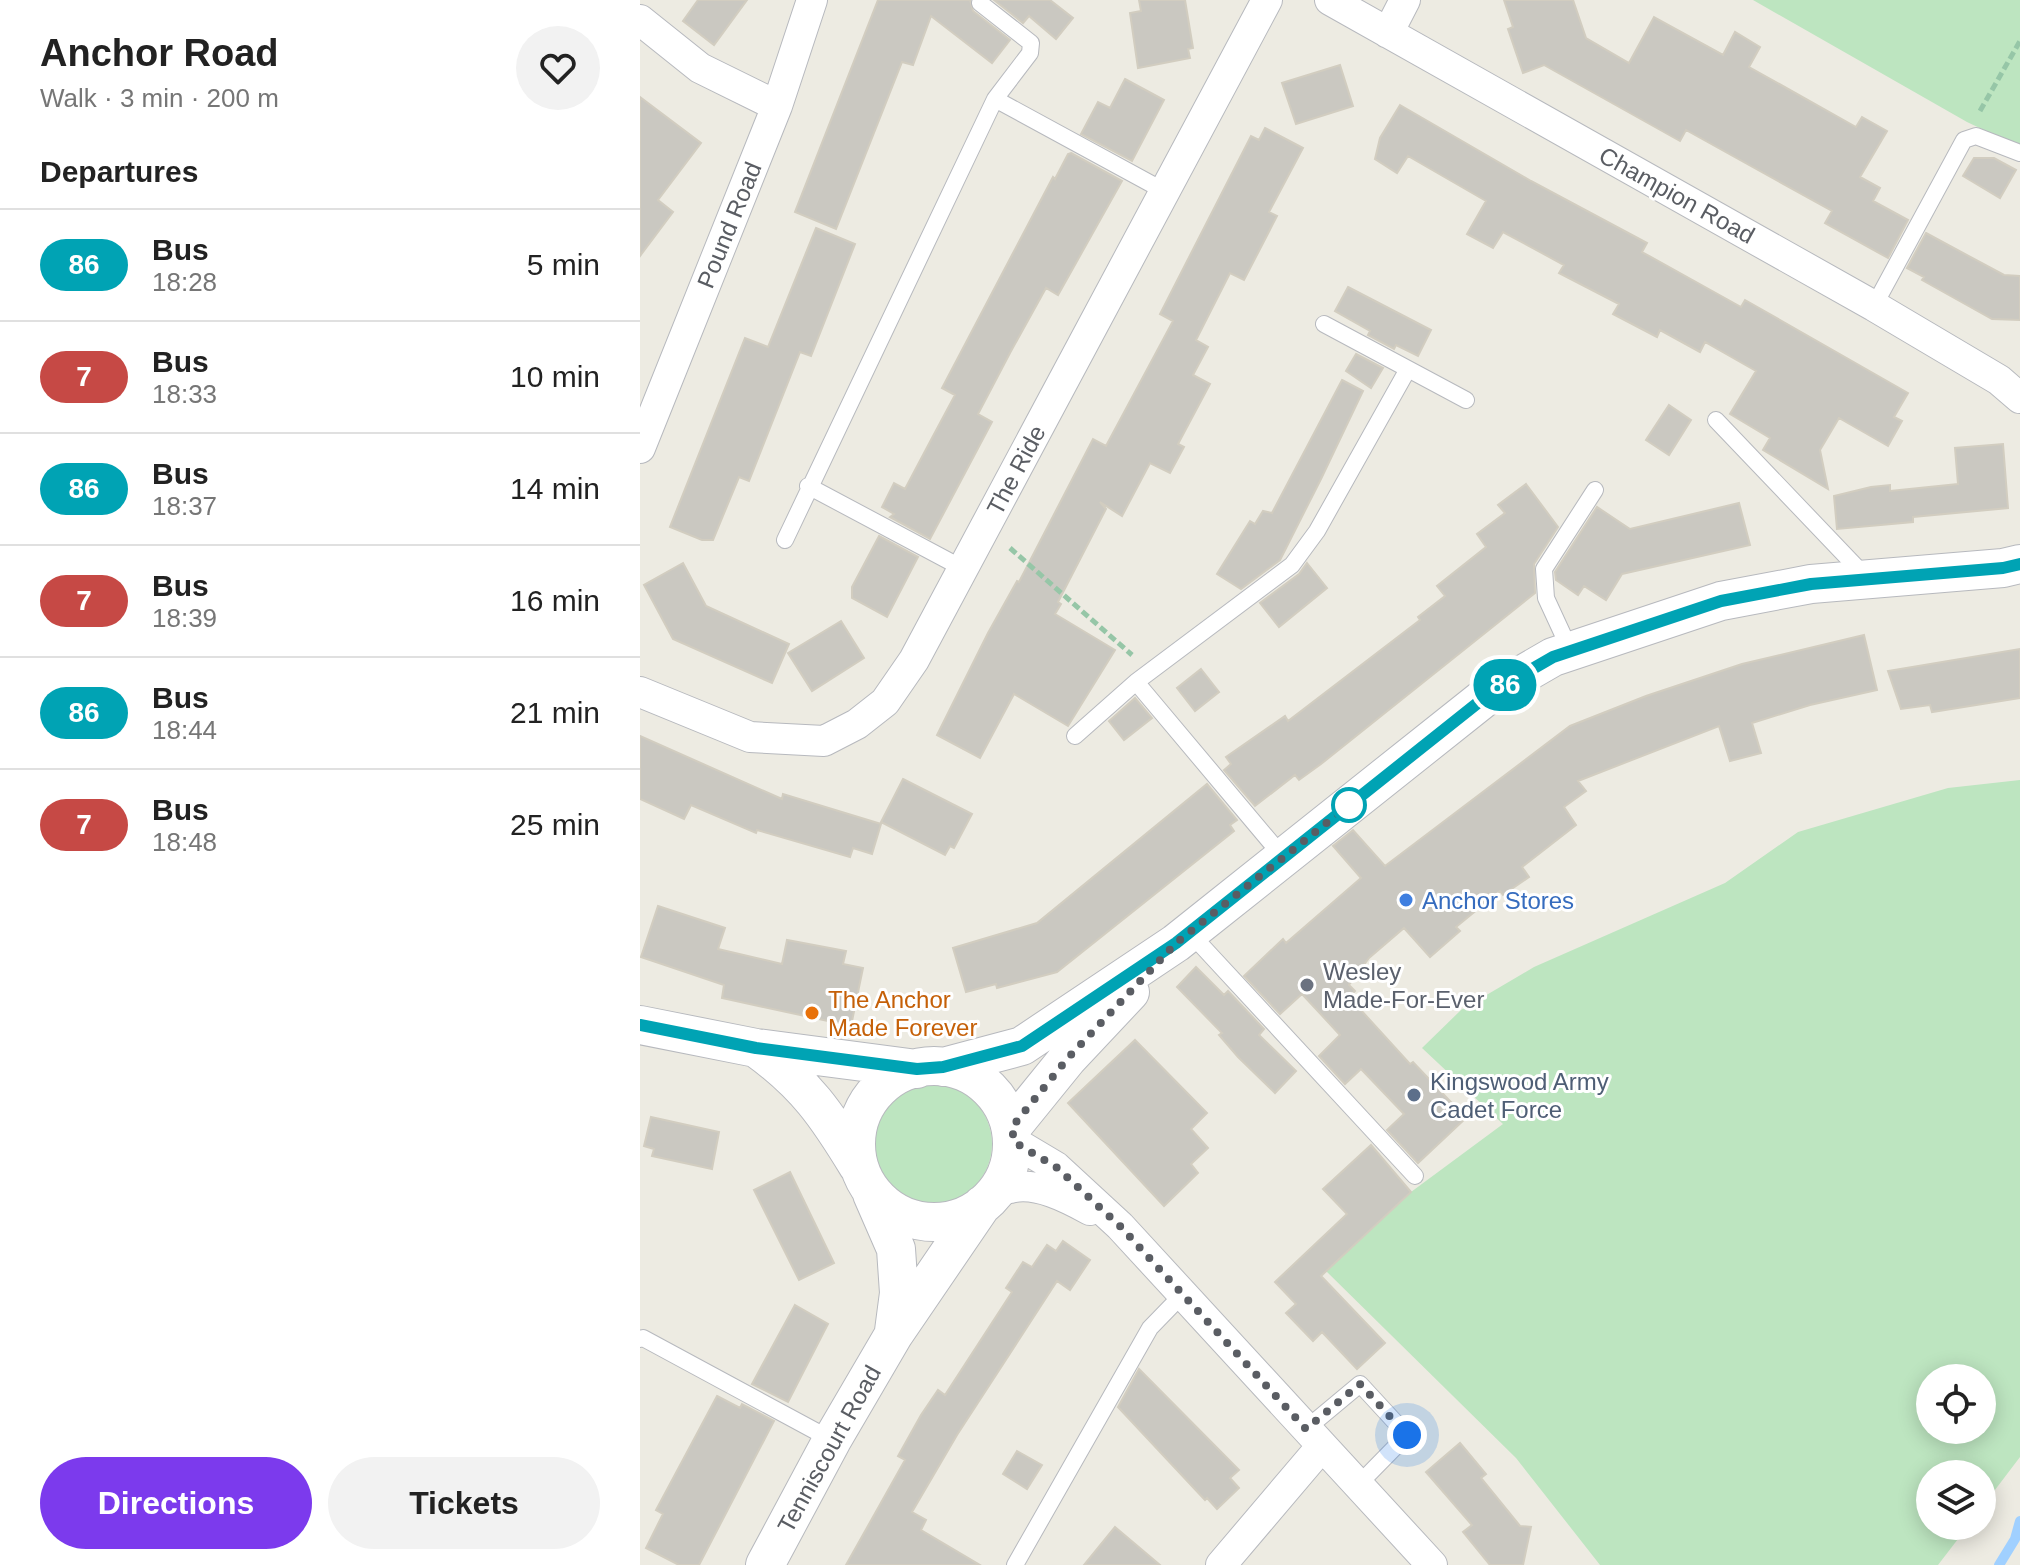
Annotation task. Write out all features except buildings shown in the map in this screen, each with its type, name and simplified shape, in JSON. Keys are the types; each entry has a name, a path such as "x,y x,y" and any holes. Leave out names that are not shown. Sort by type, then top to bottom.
{"street":[{"name":"Pound Road","path":"640,448 777,106 812,0"},
{"name":"The Ride","path":"640,692 750,737 824,741 857,724 885,702 914,660 1267,0"},
{"name":"Champion Road","path":"1330,0 1874,306 1999,380 2020,398"},
{"path":"1388,33 1405,0"},
{"path":"640,20 700,68 777,106"},
{"path":"866,1181 857,1137 866,1106 879,1089 897,1076 1022,1046 1183,938 1489,694 1570,650 1721,601 1811,584 2020,564"},
{"path":"987,1200 1005,1176 1013,1134 1068,1058 1183,938"},
{"path":"640,1025 756,1048 959,1071 986,1087 997,1100 1013,1134 1056,1167 1120,1226 1432,1565"},
{"path":"756,1048 786,1069 807,1090 829,1118 866,1181 887,1207 904,1217 925,1222 955,1219 1011,1187 1038,1188 1069,1198 1120,1226"},
{"name":"Tenniscourt Road","path":"866,1181 896,1249 899,1293 894,1334"},
{"name":"Tenniscourt Road","path":"765,1565 832,1440 894,1334 987,1200"},
{"path":"1221,1565 1314,1437"}],"lane":[{"path":"785,540 808,486 995,99 1030,53 1031,43 980,3"},
{"path":"995,99 1166,192"},
{"path":"1874,306 1964,140 1976,136 2020,153"},
{"path":"1324,324 1466,400"},
{"path":"1075,736 1136,682 1292,565 1317,531 1408,369"},
{"path":"1716,420 1868,579"},
{"path":"808,486 962,568"},
{"path":"1570,650 1546,598 1544,569 1595,490"},
{"path":"1136,682 1284,859"},
{"path":"1183,938 1415,1176"},
{"path":"1015,1565 1150,1328 1183,1294"},
{"path":"640,1339 832,1440"},
{"path":"1314,1437 1360,1384 1407,1435 1358,1485"}],"path":[{"path":"1964,140 2020,41"},
{"path":"985,527 1151,671"}],"green space":[{"path":"1753,0 2020,0 2020,147 1967,122"},
{"path":"2020,780 2020,1457 1996,1489 1996,1460 1916,1460 1916,1540 1957,1540 1938,1565 1600,1565 1516,1458 1326,1271 1411,1192 1503,1124 1422,1048 1461,1010 1534,967 1725,883 1798,832 1948,788"},
{"path":"932,1084 955,1088 975,1101 988,1121 992,1144 988,1167 975,1187 955,1200 932,1204 909,1200 889,1187 876,1167 872,1144 876,1121 889,1101 909,1088"}],"waterway":[{"path":"1999,1565 2015,1539 2020,1521"}],"bus line":[{"name":"86","path":"640,1025 756,1048 917,1069 943,1067 1022,1046 1176,943 1489,694 1553,657 1721,601 1811,584 2020,564"}],"place":[{"name":"Anchor Stores","path":"1406,900"},
{"name":"Wesley Made-For-Ever","path":"1307,985"},
{"name":"The Anchor Made Forever","path":"812,1013"},
{"name":"Kingswood Army Cadet Force","path":"1414,1095"}],"route":[{"path":"1349,805 1176,943 1068,1058 1012,1127 1014,1142 1056,1167 1120,1226 1306,1429 1360,1384 1407,1435"}]}
